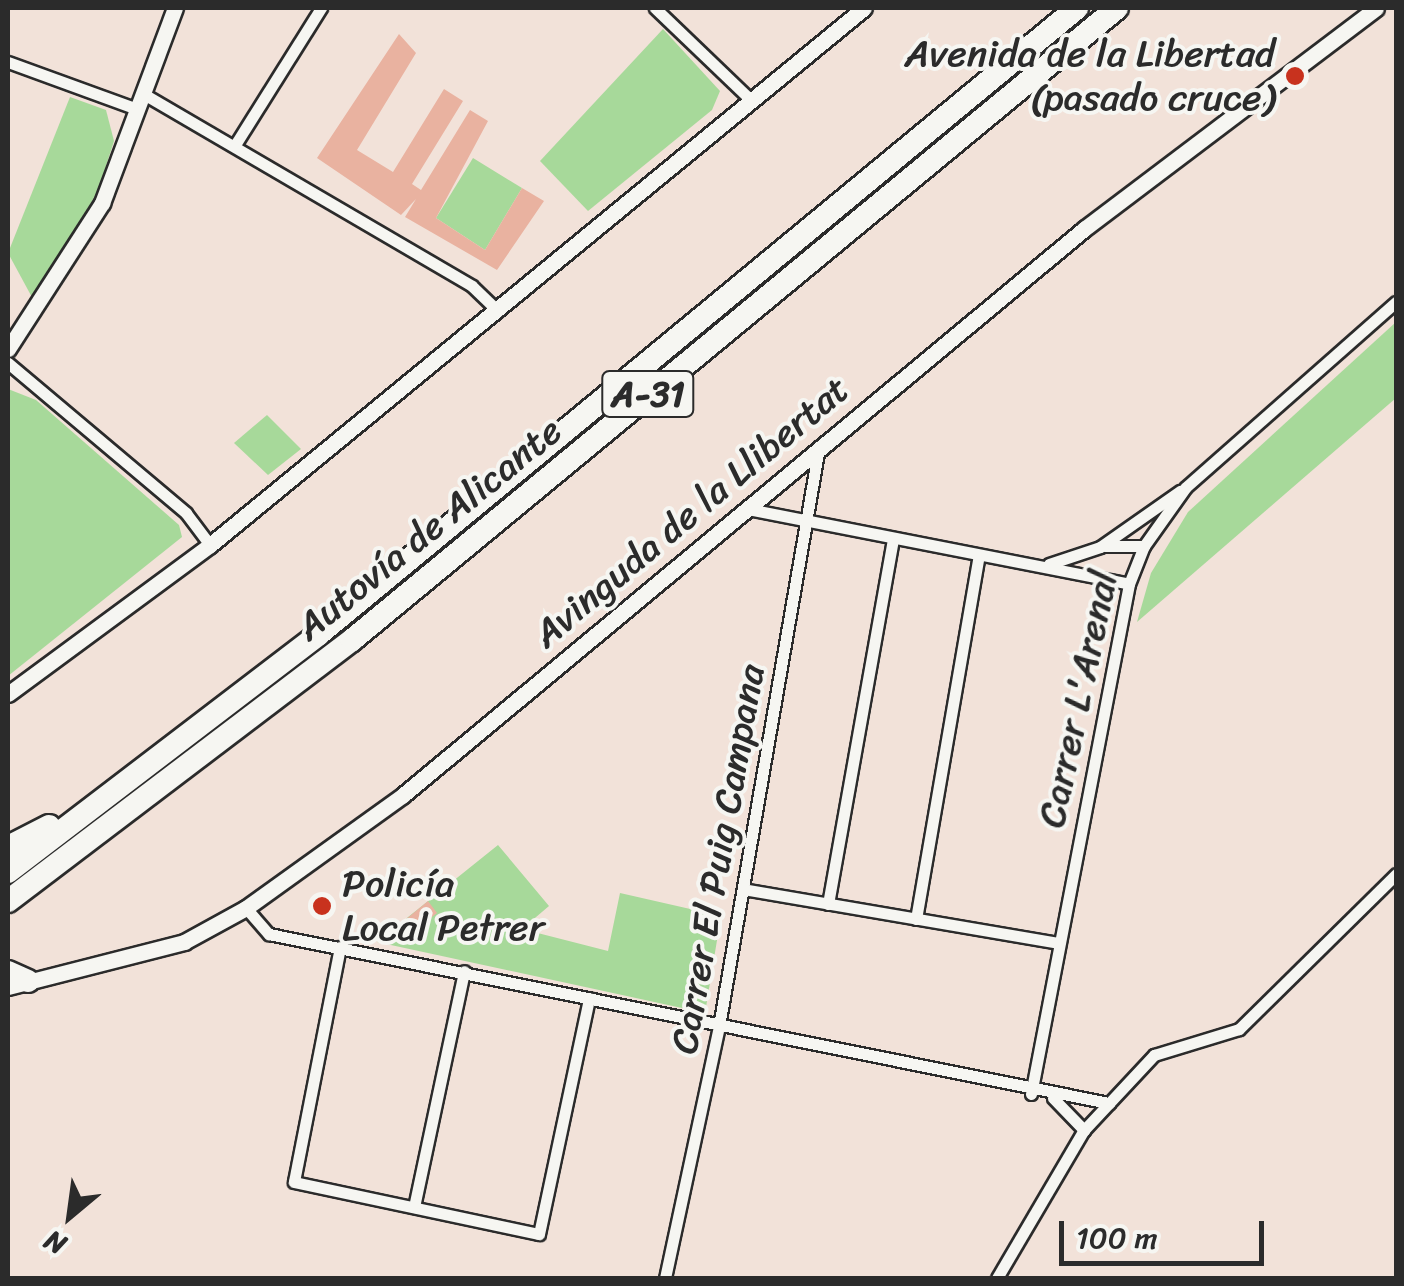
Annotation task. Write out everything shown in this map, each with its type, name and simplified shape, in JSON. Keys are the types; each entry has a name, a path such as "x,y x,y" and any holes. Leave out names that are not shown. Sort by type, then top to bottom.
{"highway":[{"name":"Autovía de Alicante","path":"8,872 319,634 1076,8"},
{"name":"Autovía de Alicante","path":"8,901 100,836 352,640 1117,8"},
{"path":"8,847 120,784"},
{"path":"8,921 80,864 100,836"}],"street":[{"path":"8,349 102,203 175,8"},
{"path":"235,145 321,8"},
{"path":"655,8 750,100"},
{"path":"8,694 210,545 864,8"},
{"name":"Avinguda de la Llibertat","path":"14,980 184,942 246,908 403,794 1084,229 1376,8"},
{"path":"8,62 140,101 235,145 472,286 498,312"},
{"name":"Carrer L'Arenal","path":"1031,1094 1129,584 1144,546 1186,486 1396,302"},
{"path":"8,364 186,513 210,545"},
{"name":"Carrer El Puig Campana","path":"666,1278 719,1026 810,522 819,448"},
{"path":"1100,547 1186,486"},
{"path":"748,508 1129,584"},
{"path":"828,904 893,539"},
{"path":"1040,566 1100,547 1144,546"},
{"path":"916,919 979,554"},
{"path":"996,1278 1084,1130 1154,1055 1239,1028 1268,1006 1396,874"},
{"path":"743,890 1058,944"},
{"path":"246,908 269,934 464,971 1031,1094 1109,1104"},
{"path":"340,947 294,1182 539,1234 589,998"},
{"path":"414,1208 464,971"},
{"path":"1053,1098 1084,1130"}],"green space":[{"path":"663,29 720,91 712,110 588,211 540,161"},
{"path":"70,97 106,110 114,141 98,191 34,301 8,253"},
{"path":"473,158 522,188 485,250 436,218"},
{"path":"1396,322 1396,398 1137,622 1151,573 1188,512"},
{"path":"8,389 36,400 179,525 182,537 8,676"},
{"path":"267,415 301,449 268,475 234,443"},
{"path":"498,845 549,906 522,929 608,951 620,893 721,916 705,1013 377,942"}],"building":[{"path":"399,34 416,53 357,150 393,172 444,89 463,101 412,184 421,190 470,110 488,121 436,218 485,250 522,188 544,201 497,270 405,217 416,199 401,215 317,158"},
{"path":"428,901 437,913 414,931 405,920"}],"place":[{"name":"Avenida de la Libertad (pasado cruce)","path":"1295,76"},
{"name":"Policía Local Petrer","path":"322,906"}]}
